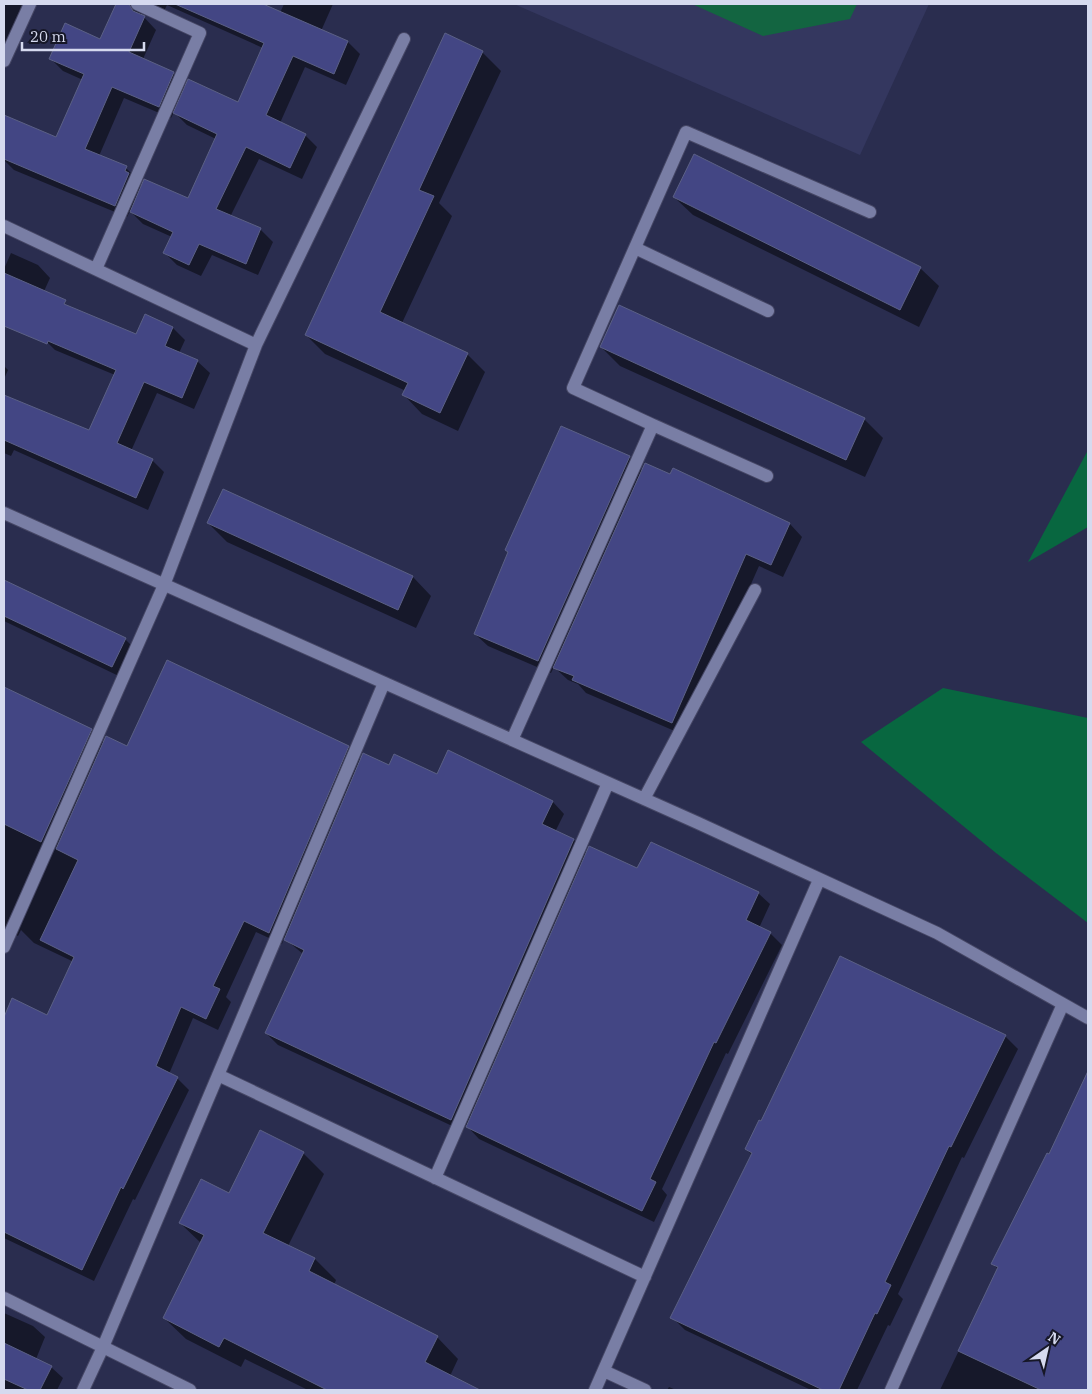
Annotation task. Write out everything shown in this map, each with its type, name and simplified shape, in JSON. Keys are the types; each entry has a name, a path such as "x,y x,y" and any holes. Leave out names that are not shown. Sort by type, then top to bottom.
{"street":[{"path":"4,62 30,4"},
{"path":"96,269 200,33 137,4"},
{"path":"4,947 164,585 256,345 404,39"},
{"path":"767,476 573,388 686,132 870,212"},
{"path":"4,226 256,345"},
{"path":"635,248 768,311"},
{"path":"512,740 653,425"},
{"path":"4,513 644,799 937,933 1088,1018"},
{"path":"644,799 755,590"},
{"path":"83,1390 103,1347 384,684"},
{"path":"436,1178 608,783"},
{"path":"595,1390 819,880"},
{"path":"891,1390 1063,1004"},
{"path":"218,1075 644,1277"},
{"path":"4,1298 190,1390"},
{"path":"604,1371 646,1390"}],"shaded area":[{"path":"514,4 929,4 860,155"}],"green space":[{"path":"692,4 857,4 850,19 763,36"},
{"path":"1088,450 1088,527 1028,562"},
{"path":"943,688 1088,718 1088,923 996,853 861,742"}],"building":[{"path":"116,4 129,4 133,11 145,16 129,52 174,72 159,107 112,87 85,149 127,166 125,171 129,173 115,206 4,159 4,115 56,137 84,74 49,59 65,23 100,39"},
{"path":"175,4 263,4 348,41 334,74 293,56 266,115 306,134 290,168 246,147 216,209 261,228 246,264 199,244 189,265 163,253 173,232 130,212 144,179 188,198 217,134 173,113 188,79 238,102 264,43"},
{"path":"445,33 483,51 419,190 434,196 380,312 468,353 440,413 402,395 408,383 305,335"},
{"path":"694,154 921,267 900,310 673,197"},
{"path":"4,273 66,300 64,304 136,334 145,314 173,327 165,346 198,360 182,398 144,382 117,443 153,459 136,498 4,440 4,395 89,430 116,370 48,341 47,344 4,326"},
{"path":"619,305 865,418 846,460 600,347"},
{"path":"561,426 630,456 538,661 474,634 508,552 505,550"},
{"path":"645,463 670,474 673,468 790,523 771,565 746,554 672,723 572,680 574,676 553,668"},
{"path":"223,489 413,576 398,610 207,523"},
{"path":"4,580 126,638 112,667 4,616"},
{"path":"167,660 349,746 269,933 244,921 213,986 220,989 206,1019 181,1007 156,1066 178,1077 123,1189 121,1187 82,1270 4,1232 4,1017 12,998 47,1015 74,957 40,940 78,860 56,849 106,736 127,746"},
{"path":"4,687 92,729 41,842 4,824"},
{"path":"448,750 553,801 542,824 574,839 451,1120 265,1033 304,950 284,940 363,753 389,765 394,754 437,774"},
{"path":"651,842 759,892 746,920 771,932 716,1043 714,1042 650,1179 656,1182 642,1211 466,1127 589,846 637,868"},
{"path":"840,956 1006,1035 951,1147 949,1146 885,1282 891,1285 877,1314 875,1313 839,1390 823,1390 670,1318 752,1153 745,1149 759,1120 761,1121"},
{"path":"1088,1071 1088,1390 1041,1390 958,1351 998,1267 991,1264 1047,1153 1049,1154"},
{"path":"260,1130 304,1152 263,1233 315,1258 309,1271 438,1336 425,1362 480,1390 327,1390 224,1338 219,1347 163,1318 204,1235 179,1223 201,1179 229,1193"},
{"path":"4,1343 52,1366 40,1390 28,1390 4,1379"}]}
